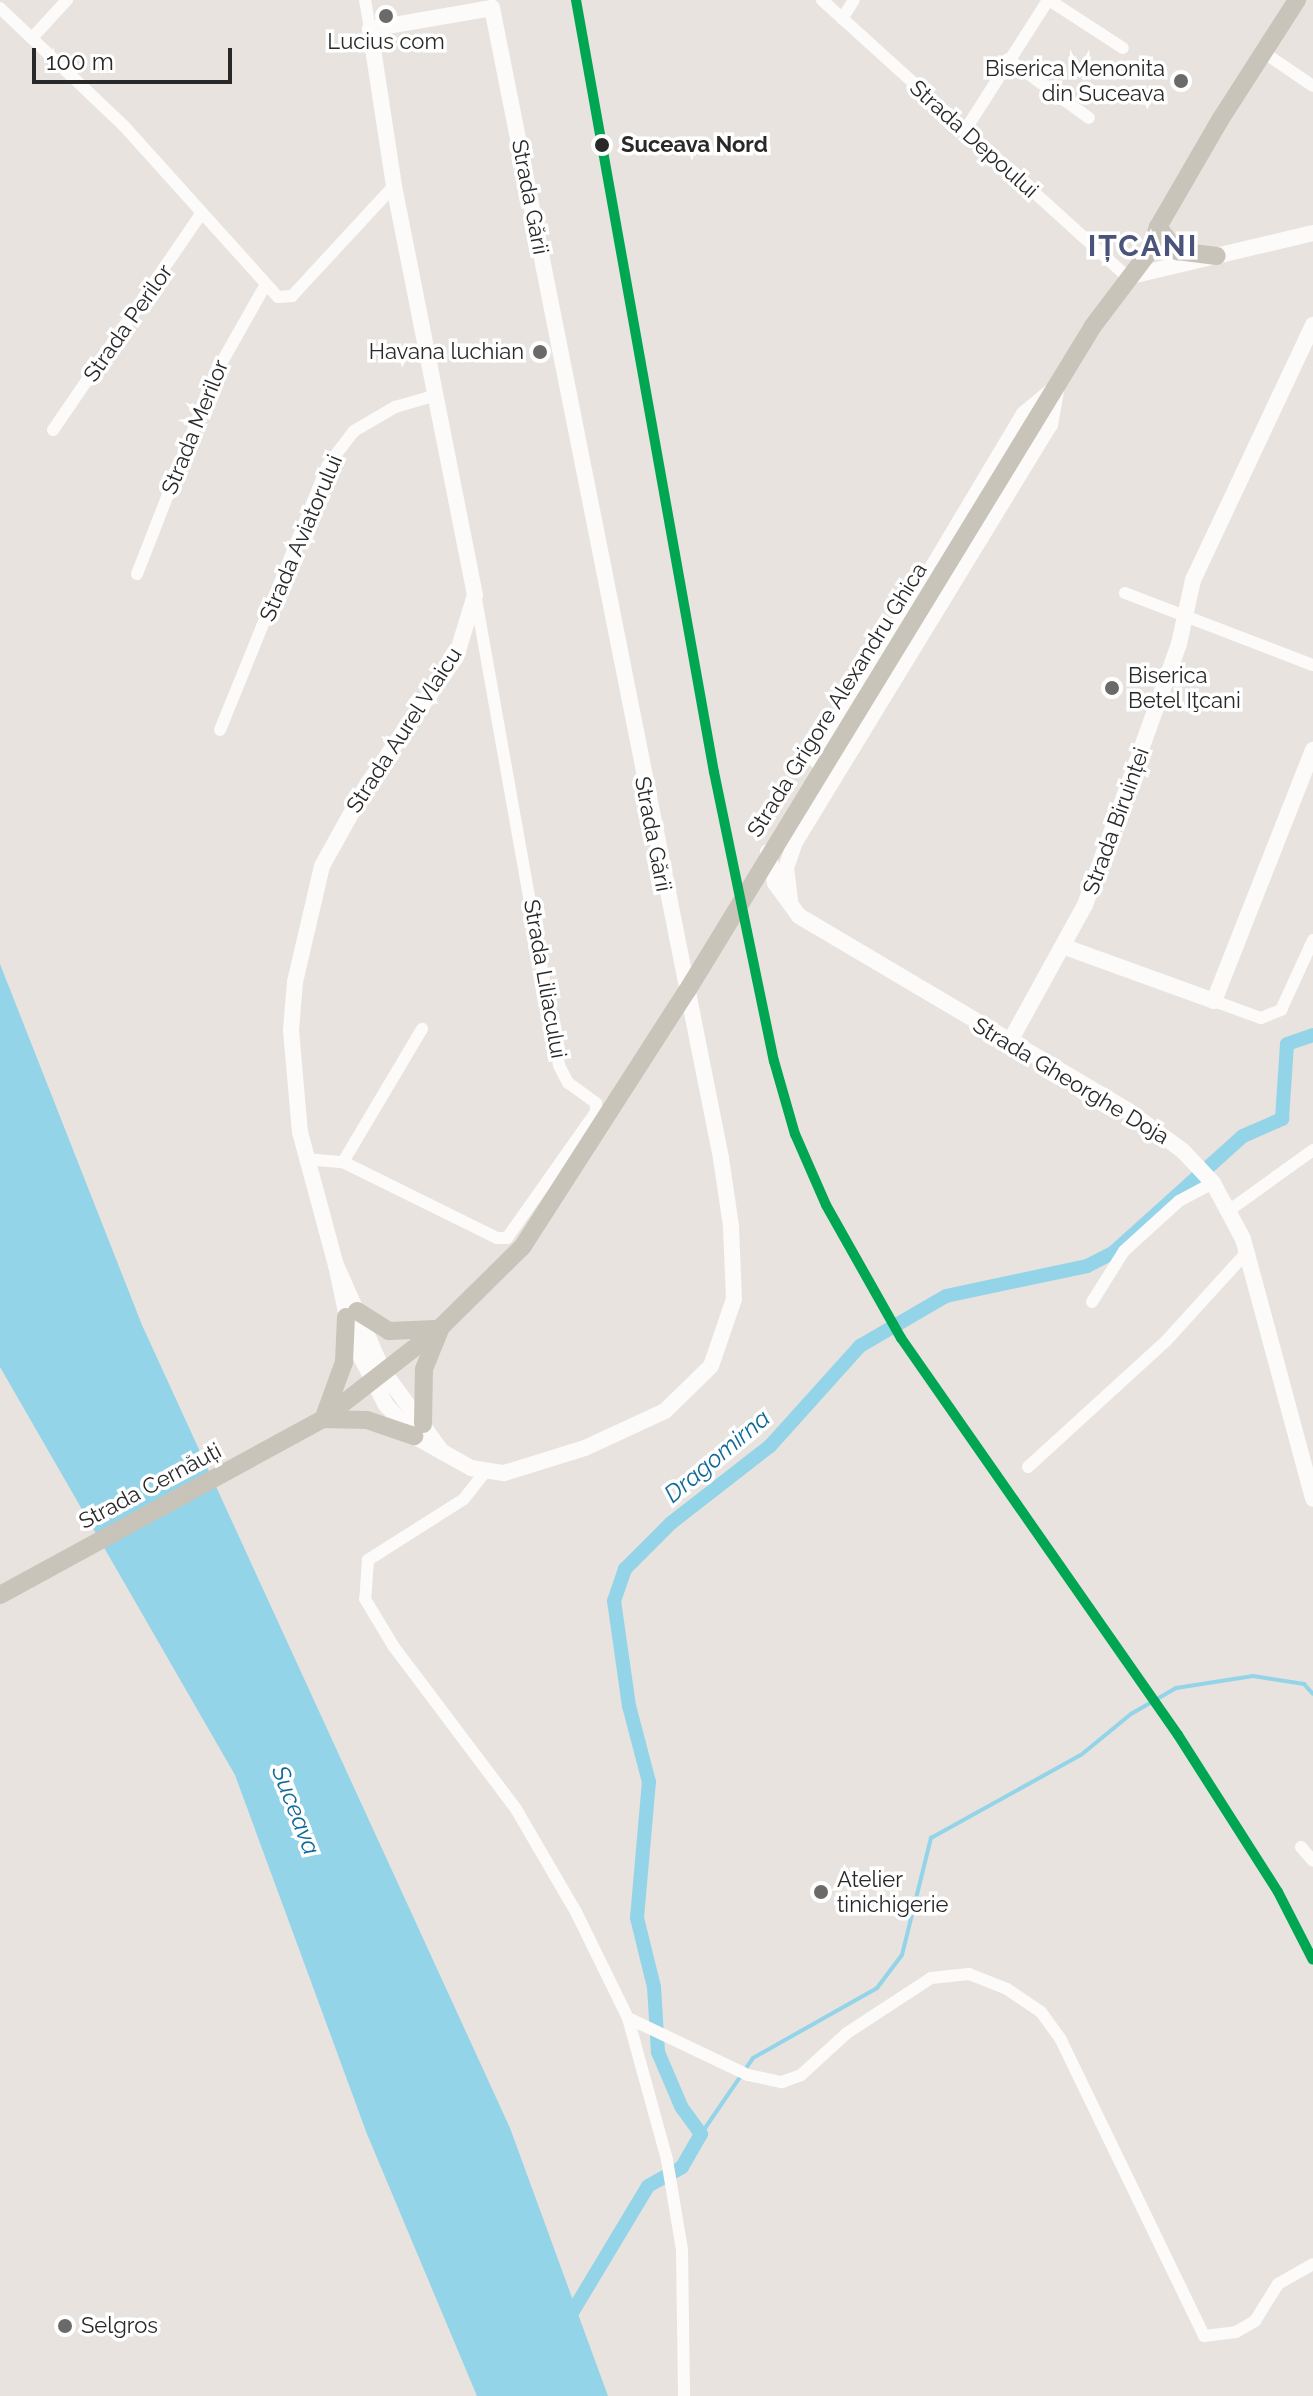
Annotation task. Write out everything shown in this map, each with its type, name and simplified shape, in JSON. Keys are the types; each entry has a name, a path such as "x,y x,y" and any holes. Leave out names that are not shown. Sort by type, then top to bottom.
{"main road":[{"name":"Strada Grigore Alexandru Ghica","path":"323,1419 441,1327 511,1260 540,1223 1057,385 1127,277 1139,246 1158,227 1297,0"},
{"path":"1158,227 1166,243 1177,251 1217,256"},
{"path":"352,1314 389,1331 422,1333 441,1327 424,1369 418,1430 367,1420 323,1419 344,1362 352,1314"},
{"name":"Strada Cernăuți","path":"0,1595 323,1419"}],"street":[{"path":"32,38 67,0"},
{"name":"Strada Aurel Vlaicu","path":"365,0 394,186 475,595 456,657 368,783 322,866 295,982 291,1030 294,1096 305,1159 352,1314 377,1376"},
{"name":"Strada Depoului","path":"822,0 1127,277"},
{"path":"842,19 854,0"},
{"path":"964,132 1008,59 1049,0 1123,48"},
{"path":"370,29 493,4"},
{"name":"Strada Gării","path":"485,1472 504,1473 560,1458 651,1420 681,1399 711,1366 723,1339 735,1269 721,1158 493,4"},
{"path":"0,8 124,126 278,297 292,296 394,186"},
{"path":"1263,52 1313,86"},
{"path":"1008,59 1089,118"},
{"name":"Strada Perilor","path":"53,430 201,214"},
{"path":"1127,277 1313,233"},
{"name":"Strada Merilor","path":"137,574 214,376 265,286"},
{"name":"Strada Biruinței","path":"1009,1043 1065,947 1127,793 1186,617 1203,554 1313,325"},
{"path":"799,916 771,872 768,854 773,836 1024,414 1057,385"},
{"path":"799,916 786,880 795,842 1050,425 1057,385"},
{"name":"Strada Aviatorului","path":"220,730 327,466 354,431 395,407 434,396"},
{"path":"1125,593 1313,665"},
{"name":"Strada Liliacului","path":"305,1159 343,1162 497,1238 507,1238 596,1112 596,1103 568,1083 559,1065 475,595"},
{"path":"1214,1001 1313,750"},
{"name":"Strada Gheorghe Doja","path":"799,916 1009,1043 1127,1110 1193,1160 1231,1209 1247,1252 1313,1499"},
{"path":"1065,947 1261,1018 1281,1010 1313,940"},
{"path":"343,1162 422,1029"},
{"path":"1231,1209 1313,1150"},
{"path":"1092,1302 1124,1251 1179,1201 1210,1180"},
{"path":"1028,1467 1166,1341 1247,1252"},
{"path":"377,1376 418,1430 442,1452 485,1472 464,1499 368,1560 365,1599 386,1636 516,1809 576,1912 628,2018 667,2160 682,2250 684,2396"},
{"path":"1301,1847 1313,1861"},
{"path":"628,2018 748,2075 782,2082 801,2075 847,2033 942,1973 969,1974 1007,1989 1041,2012 1061,2040 1204,2336 1236,2332 1262,2315 1265,2302 1278,2284 1313,2264"}],"water":[{"name":"Suceava","path":"0,964 142,1325 510,2128 608,2396 477,2396 367,2134 235,1775 0,1367"}],"waterway":[{"name":"Dragomirna","path":"567,2321 648,2186 682,2167 701,2134 681,2106 658,2052 654,1987 637,1918 649,1782 629,1706 614,1601 625,1569 671,1523 770,1446 860,1346 946,1296 1087,1266 1114,1252 1243,1136 1282,1119 1287,1044 1313,1035"},
{"path":"701,2134 753,2058 877,1988 902,1955 931,1838 1081,1755 1131,1714 1176,1688 1253,1676 1304,1684 1313,1694"}],"transit line":[{"path":"576,0 714,772 774,1061 795,1134 826,1205 901,1338 1178,1735 1278,1892 1313,1960"}],"place":[{"name":"Lucius com","path":"386,16"},
{"name":"Biserica Menonita din Suceava","path":"1181,81"},
{"name":"Suceava Nord","path":"602,145"},
{"name":"Havana luchian","path":"540,352"},
{"name":"Biserica Betel Iţcani","path":"1112,688"},
{"name":"Atelier tinichigerie","path":"821,1892"},
{"name":"Selgros","path":"65,2326"}],"district":[{"name":"IȚCANI","path":"1143,246"}]}
